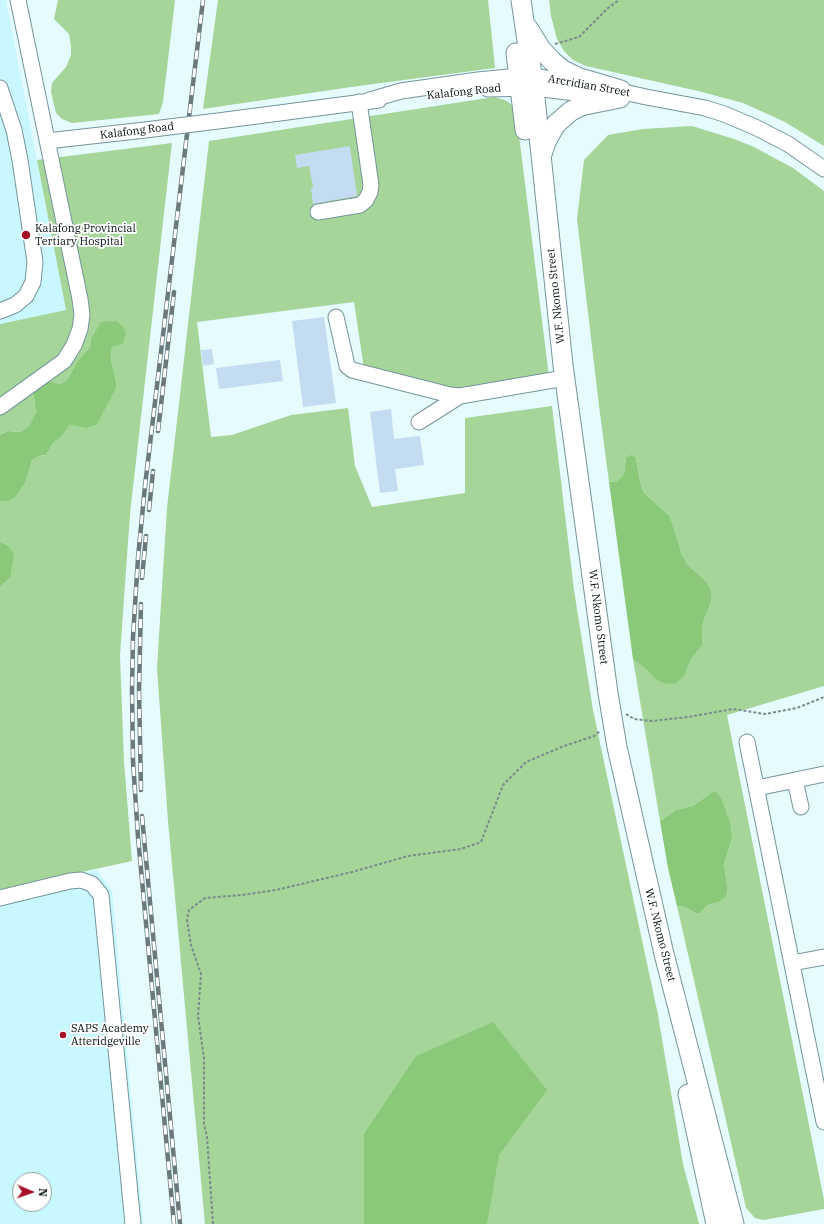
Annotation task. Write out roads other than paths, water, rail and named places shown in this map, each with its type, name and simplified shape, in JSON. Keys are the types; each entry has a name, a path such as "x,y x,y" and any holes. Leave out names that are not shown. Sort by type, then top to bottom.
{"main road":[{"name":"W.F. Nkomo Street","path":"510,0 541,157 562,378"},
{"name":"W.F. Nkomo Street","path":"521,0 525,23 526,82 535,207 562,378 609,717 623,806 666,990 716,1224"},
{"path":"525,23 541,49 563,70 621,94"},
{"path":"541,157 550,133 556,124 571,111 581,106 621,94"},
{"name":"W.F. Nkomo Street","path":"609,717 664,954 734,1224"}],"street":[{"path":"0,407 64,361 74,345 80,329 82,315 80,299 46,141 18,0"},
{"name":"Kalafong Road","path":"46,141 226,120 364,101 403,99 496,88 526,82"},
{"name":"Arcridian Street","path":"526,82 646,97 705,108 755,127 788,144 824,169"},
{"path":"0,88 14,130 20,160 35,262 33,282 26,296 15,305 0,311"},
{"path":"318,212 360,204 366,200 370,192 371,185 364,101"},
{"path":"336,317 347,366 352,370 450,395 460,396 562,378"},
{"path":"419,422 460,396"},
{"path":"747,742 824,1122"},
{"path":"757,788 824,774"},
{"path":"795,780 801,807"},
{"path":"0,898 70,881 81,880 92,884 101,896 133,1224"},
{"path":"792,963 824,957"}],"railway":[{"path":"174,1224 138,837 133,761 133,637 138,558 145,486 203,0"},
{"path":"158,431 174,292"},
{"path":"149,510 153,471"},
{"path":"142,578 146,536"},
{"path":"141,604 139,690 141,790"},
{"path":"142,816 180,1224"}],"place":[{"name":"Kalafong Provincial Tertiary Hospital","path":"26,235"},
{"name":"SAPS Academy Atteridgeville","path":"63,1035"}]}
